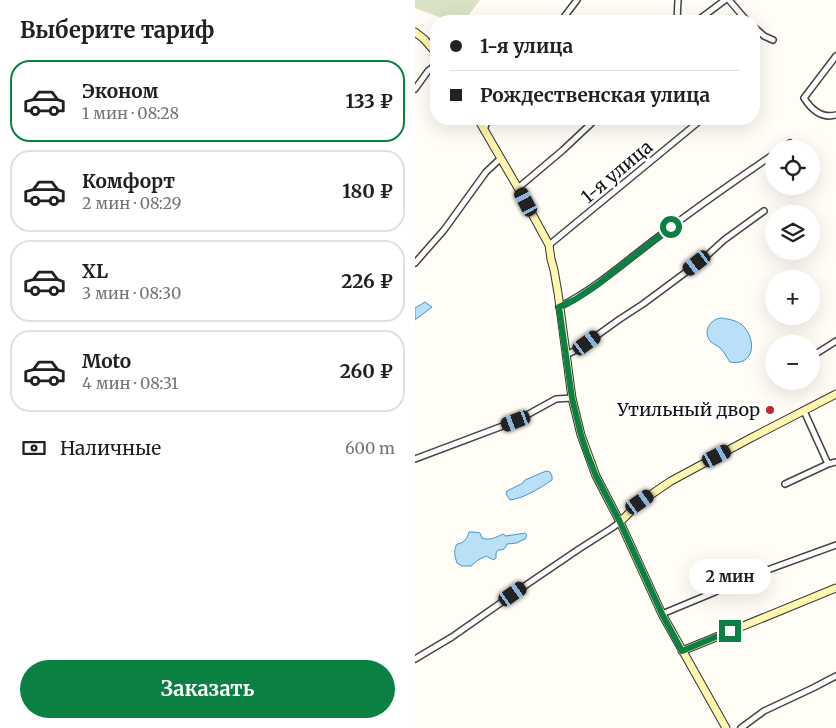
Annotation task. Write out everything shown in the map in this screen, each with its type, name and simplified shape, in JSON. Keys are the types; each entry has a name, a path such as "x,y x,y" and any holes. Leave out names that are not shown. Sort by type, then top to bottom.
{"street":[{"path":"566,15 577,0"},
{"path":"677,15 678,0"},
{"path":"705,15 725,0"},
{"path":"729,0 742,15"},
{"path":"415,32 430,45"},
{"path":"760,32 773,40"},
{"path":"836,56 804,98 814,111 827,116 836,115"},
{"path":"415,89 430,71"},
{"path":"481,125 549,245 572,398 581,435 596,476 620,522 662,614 726,728"},
{"path":"484,130 486,125"},
{"path":"518,188 590,125"},
{"name":"1-я улица","path":"549,245 695,125"},
{"path":"415,263 445,230 486,172 501,158"},
{"path":"559,307 576,299 598,284 697,206 765,160"},
{"path":"565,355 578,349 643,304 765,211"},
{"path":"820,351 836,341"},
{"path":"415,659 452,637 579,548 612,528 640,502 671,481 836,394"},
{"path":"415,459 516,421 556,399 572,398"},
{"path":"803,411 828,464"},
{"path":"785,484 836,462"},
{"path":"662,614 737,581 836,544"},
{"path":"682,651 836,588"},
{"path":"741,728 764,711 836,676"}],"green space":[{"path":"415,0 480,0 469,15 434,15 415,8"}],"water":[{"path":"425,302 432,307 415,320 415,308"},
{"path":"721,318 741,324 750,336 751,350 745,360 730,362 719,347 708,338 707,330 711,323"},
{"path":"546,471 550,472 552,480 527,495 510,500 506,494 507,491 523,483 525,480"},
{"path":"469,532 480,533 482,538 488,539 503,534 506,536 525,533 527,535 525,539 517,543 507,544 504,549 498,550 494,560 486,556 471,566 462,566 457,563 455,549 457,544 465,540"}],"place":[{"name":"Утильный двор","path":"770,410"}],"route":[{"path":"671,227 598,284 576,299 559,307 572,398 581,435 596,476 620,522 662,614 682,651 730,631"}]}
